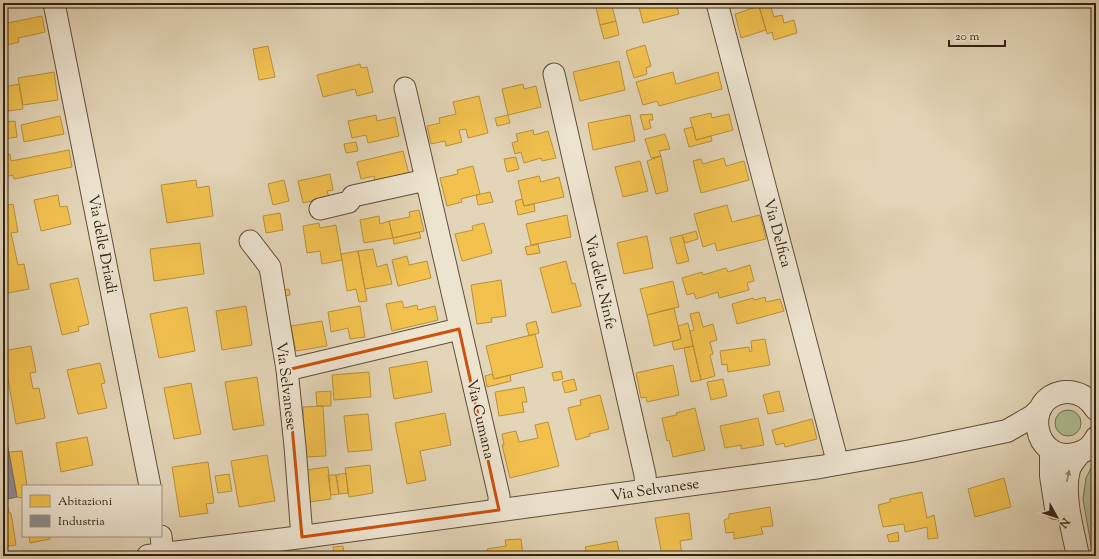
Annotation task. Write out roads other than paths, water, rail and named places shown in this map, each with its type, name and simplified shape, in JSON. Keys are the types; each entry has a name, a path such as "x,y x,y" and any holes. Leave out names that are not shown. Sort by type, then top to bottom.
{"street":[{"name":"Via delle Driadi","path":"54,3 150,485"},
{"name":"Via Delfica","path":"717,3 838,464"},
{"name":"Via delle Ninfe","path":"554,74 645,475 646,490"},
{"name":"Via Cumana","path":"405,88 498,496 499,510"},
{"path":"320,209 348,202 353,196 426,180"},
{"name":"Via Selvanese","path":"250,241 270,267 287,370 302,537"},
{"path":"287,370 460,329"},
{"name":"Via Selvanese","path":"157,549 302,537 838,464 1007,431 1033,416 1052,396 1060,393 1069,392 1078,394 1093,402"},
{"path":"1040,409 1037,418 1037,427 1045,443 1065,556"},
{"name":"Via Selvanese","path":"1007,431 1032,434 1061,454 1071,455 1089,445"},
{"path":"1078,556 1067,498 1066,482 1069,468 1073,461 1089,445"}]}
